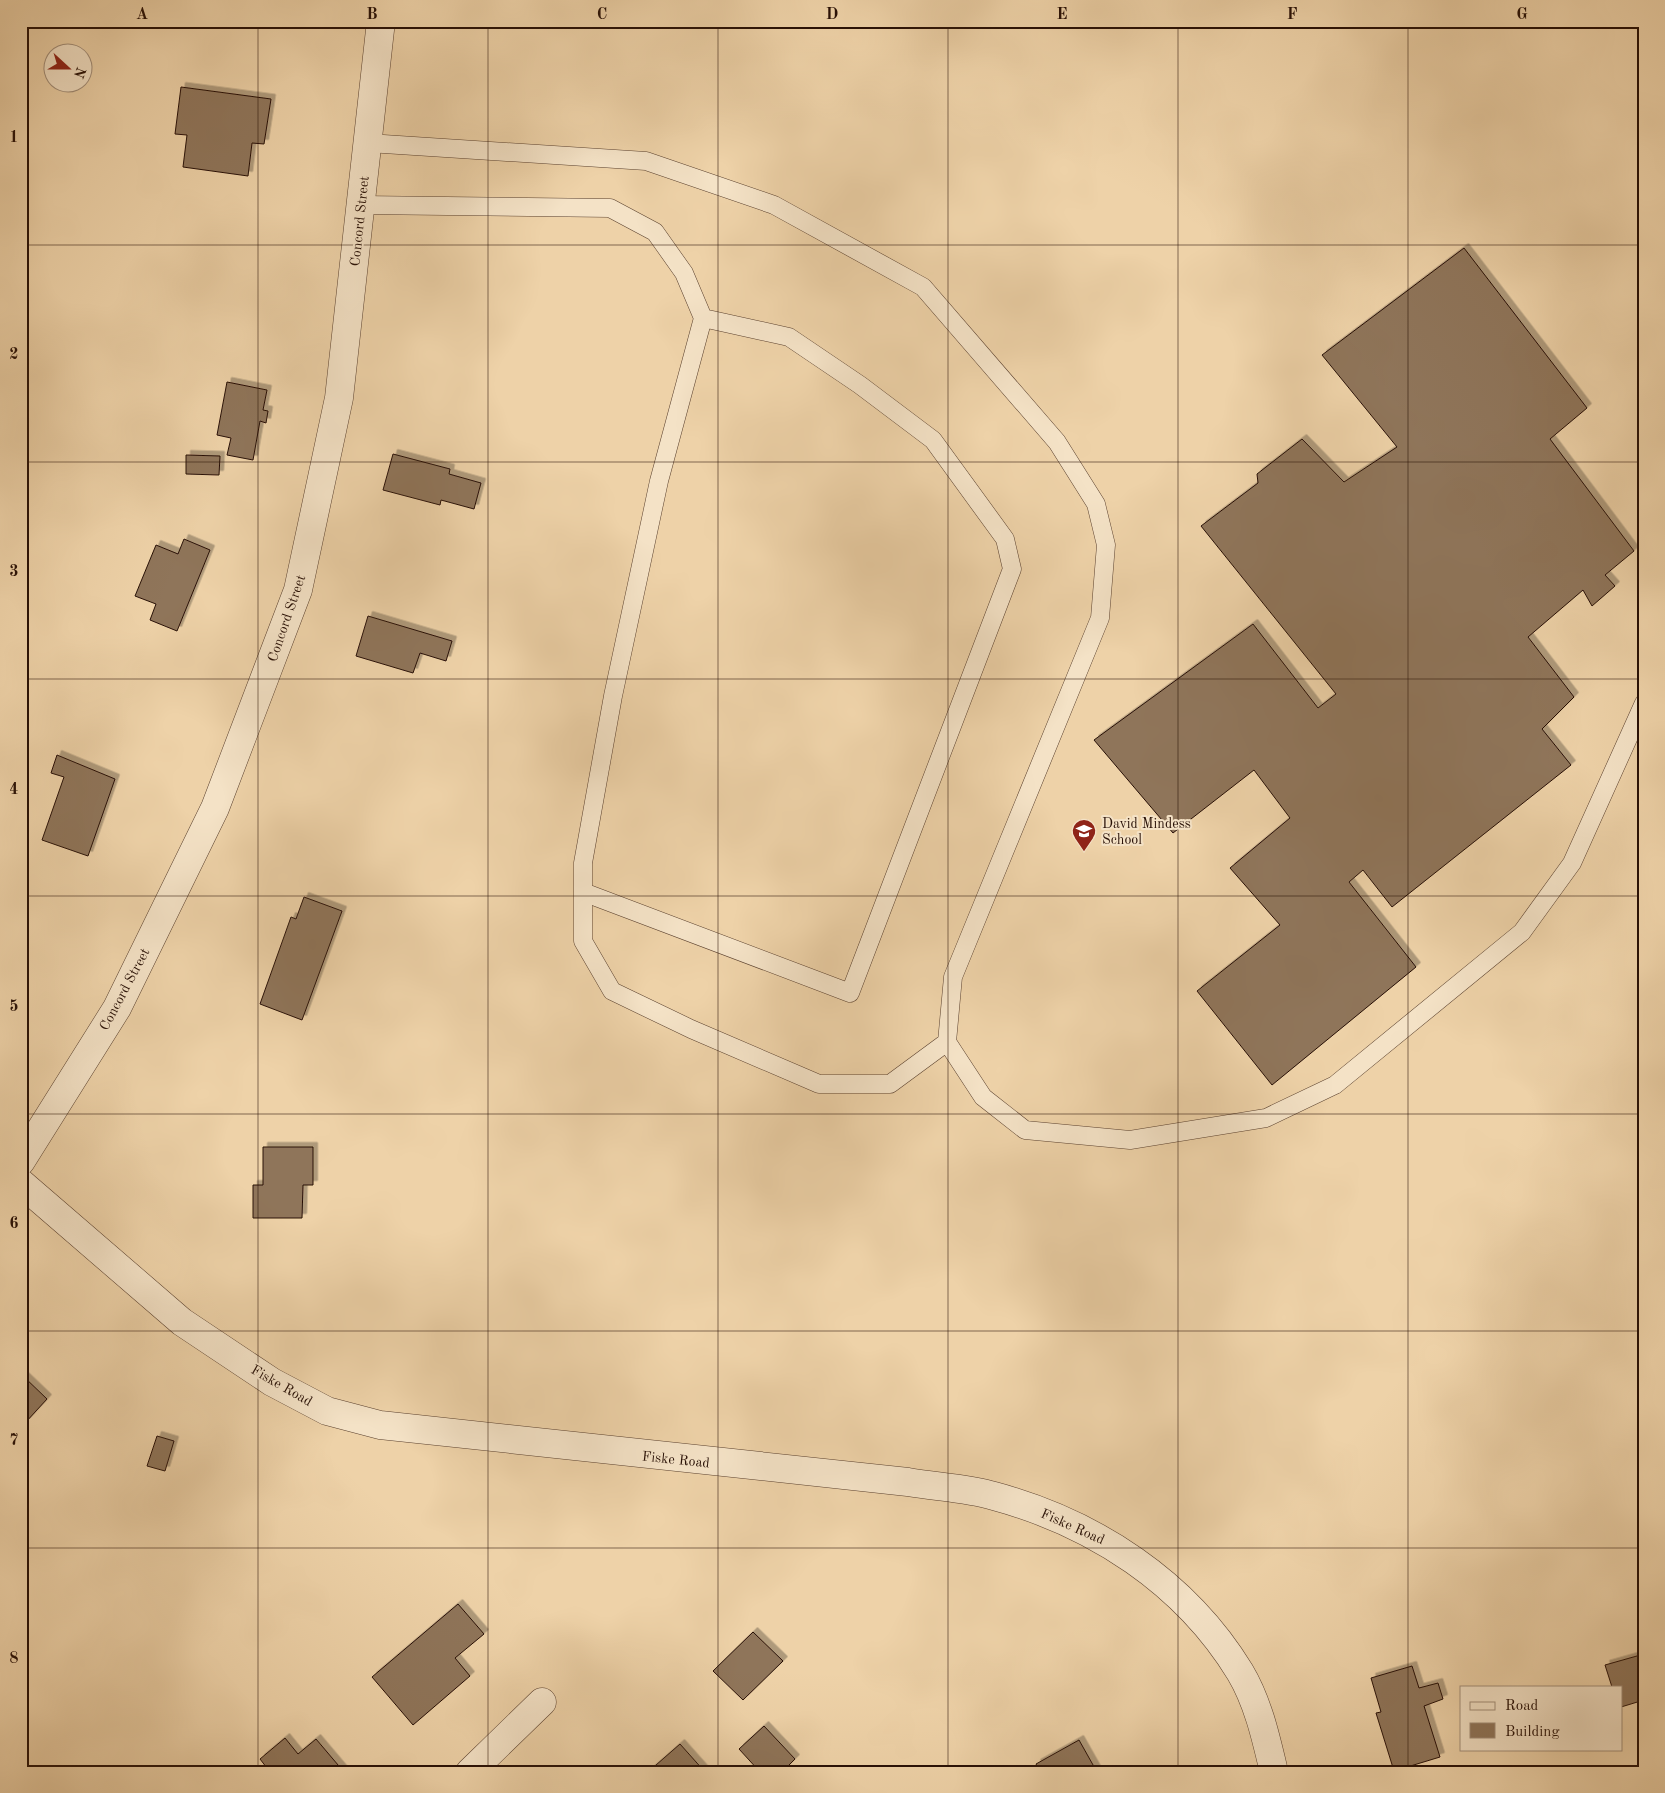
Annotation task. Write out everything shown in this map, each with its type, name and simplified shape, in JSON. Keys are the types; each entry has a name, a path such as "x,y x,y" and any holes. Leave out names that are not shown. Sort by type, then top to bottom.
{"street":[{"name":"Concord Street","path":"21,1161 117,1008 215,808 298,590 339,398 381,21"},
{"name":"Fiske Road","path":"21,1183 182,1322 272,1382 327,1411 380,1425 908,1482 992,1495 1053,1515 1110,1543 1154,1574 1202,1622 1240,1672 1265,1730 1274,1772"},
{"path":"470,1772 542,1702"}],"lane":[{"path":"368,143 646,161 774,205 923,287 1057,442 1096,504 1106,545 1100,618 954,977 947,1042 983,1098 1026,1130 1130,1140 1266,1118 1334,1085 1522,932 1572,863 1644,703"},
{"path":"361,206 610,208 655,232 684,273 703,318 659,481 615,686 583,863 583,941 612,991 691,1029 819,1084 890,1084 947,1042"},
{"path":"583,892 850,993 1012,569 1005,539 933,440 860,385 789,337 703,318"}],"building":[{"path":"181,87 271,99 264,144 252,143 248,176 183,167 187,135 175,134"},
{"path":"1464,248 1587,408 1550,439 1634,551 1605,575 1615,586 1592,606 1583,590 1528,637 1574,697 1542,729 1571,765 1392,907 1363,870 1349,882 1416,967 1272,1085 1197,991 1280,925 1230,868 1290,818 1254,770 1173,833 1094,740 1253,624 1318,708 1336,694 1201,526 1258,483 1257,474 1302,439 1344,482 1397,447 1322,355"},
{"path":"227,382 267,390 263,410 268,411 266,423 260,421 253,460 227,455 231,438 217,435"},
{"path":"393,454 450,469 449,474 481,483 474,509 441,500 440,505 383,490"},
{"path":"186,455 220,456 219,475 186,474"},
{"path":"184,539 210,550 177,631 150,620 156,604 135,596 156,545 178,554"},
{"path":"368,616 452,641 446,661 420,653 413,673 356,656"},
{"path":"57,755 115,779 88,856 42,840 64,777 51,773"},
{"path":"304,897 342,911 302,1020 260,1004 291,917 296,919"},
{"path":"263,1147 313,1147 313,1185 303,1185 302,1218 253,1218 253,1185 263,1185"},
{"path":"21,1374 47,1399 25,1423 21,1419"},
{"path":"157,1436 174,1441 165,1471 147,1466"},
{"path":"458,1604 484,1634 455,1658 470,1676 413,1725 372,1677"},
{"path":"753,1632 783,1661 743,1700 713,1671"},
{"path":"1644,1654 1644,1700 1622,1707 1622,1686 1612,1686 1605,1665"},
{"path":"1412,1666 1419,1688 1438,1683 1443,1699 1424,1706 1440,1757 1394,1771 1376,1713 1381,1712 1371,1678"},
{"path":"764,1726 795,1759 782,1772 760,1772 739,1749"},
{"path":"285,1738 298,1754 316,1739 344,1772 270,1772 260,1759"},
{"path":"1079,1740 1097,1772 1040,1772 1036,1764"},
{"path":"680,1744 705,1772 648,1772"}],"place":[{"name":"David Mindess School","path":"1084,852"}]}
